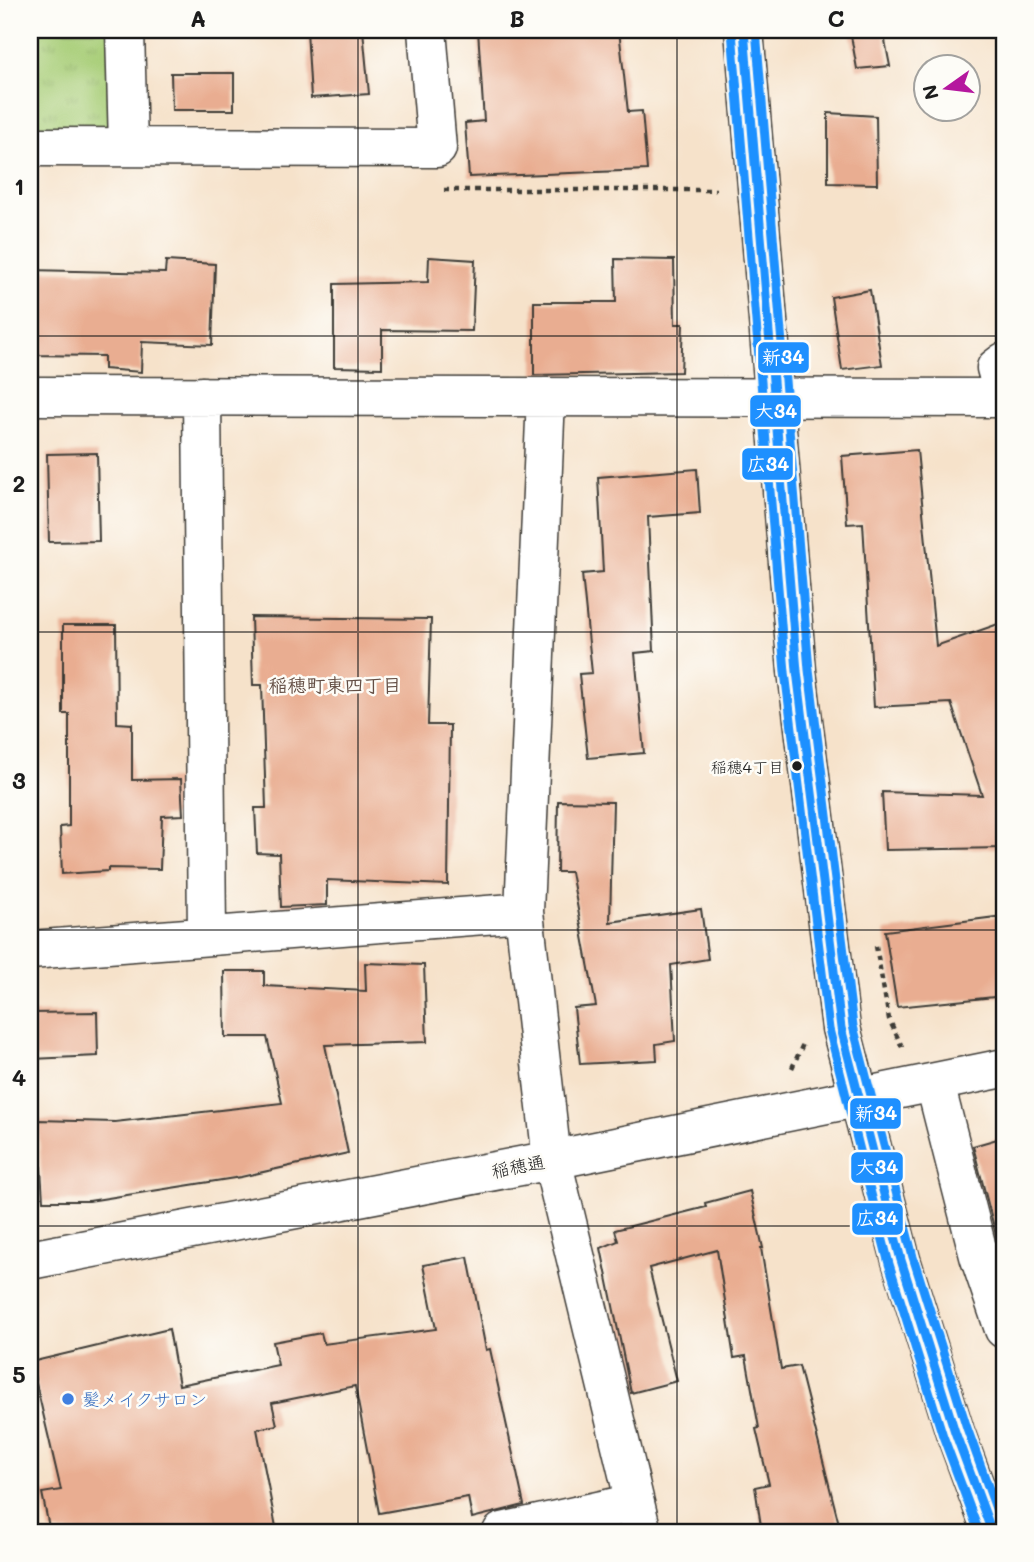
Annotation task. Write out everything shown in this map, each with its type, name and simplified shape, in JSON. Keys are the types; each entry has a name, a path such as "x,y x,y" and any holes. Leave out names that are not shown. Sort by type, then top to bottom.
{"street":[{"path":"125,30 128,147"},
{"path":"30,147 438,148 427,30"},
{"path":"744,30 797,671 841,1028 901,1260 955,1432 992,1532"},
{"path":"30,396 1004,398 996,368 1004,362"},
{"path":"202,396 207,935"},
{"path":"502,1532 638,1518 552,1160 524,912 546,397"},
{"path":"30,950 524,912"},
{"name":"稲穂通","path":"30,1260 552,1160 1004,1068"},
{"path":"935,1084 979,1256 1004,1328"}],"green space":[{"path":"30,30 125,30 128,147 30,147"}],"building":[{"path":"307,30 363,30 369,94 311,98"},
{"path":"478,30 528,30 528,35 574,30 619,30 628,112 642,111 647,170 469,177 465,123 484,121"},
{"path":"850,30 883,30 890,66 857,69"},
{"path":"171,73 234,73 234,110 172,110"},
{"path":"828,113 876,116 877,184 828,183"},
{"path":"429,257 475,260 472,331 382,330 382,368 334,367 334,284 428,282"},
{"path":"615,259 674,260 675,324 683,324 681,372 534,375 534,302 616,302"},
{"path":"166,261 215,264 212,345 142,342 141,372 104,369 104,356 30,355 30,270 165,273"},
{"path":"870,290 882,365 842,370 831,297"},
{"path":"917,450 936,646 1004,622 1004,848 885,850 882,792 982,795 951,703 874,707 863,523 847,524 842,456"},
{"path":"97,453 99,541 49,542 47,454"},
{"path":"697,469 700,513 648,517 654,651 635,653 644,753 588,758 579,674 592,673 582,574 603,572 598,477"},
{"path":"251,617 431,619 428,725 450,725 448,885 327,880 327,905 281,907 279,854 257,853 255,808 266,808 262,685 253,685"},
{"path":"63,625 116,625 117,723 132,724 132,780 181,779 183,815 162,816 160,869 108,868 108,871 62,874 60,827 69,826 69,714 63,714"},
{"path":"558,801 613,802 610,922 701,909 708,959 671,965 675,1041 656,1044 657,1060 580,1064 574,1008 596,1006 571,872 557,872"},
{"path":"1004,916 1004,996 897,1007 885,931"},
{"path":"365,963 424,965 427,1042 325,1045 348,1153 241,1177 89,1201 43,1201 38,1120 115,1122 282,1103 267,1037 225,1037 224,971 264,971 264,986 366,991"},
{"path":"97,1012 98,1056 32,1059 30,1013"},
{"path":"1004,1137 1004,1250 1000,1250 973,1146"},
{"path":"750,1191 763,1248 781,1369 799,1366 841,1532 762,1532 755,1487 769,1484 756,1429 759,1428 746,1356 734,1358 717,1250 649,1268 677,1381 631,1393 601,1248 618,1241 615,1230 706,1207 705,1203"},
{"path":"468,1257 486,1350 490,1349 524,1505 472,1518 468,1497 379,1513 355,1386 272,1403 277,1425 257,1429 277,1532 50,1532 42,1493 61,1490 31,1362 169,1329 179,1385 278,1365 273,1342 321,1333 324,1344 436,1329 423,1265"}],"transit line":[{"name":"大34","path":"744,30 797,671 841,1028 901,1260 955,1432 992,1532"},
{"name":"新34","path":"756,30 809,670 853,1026 913,1257 967,1428 1003,1528"},
{"name":"広34","path":"732,31 785,672 829,1029 889,1264 943,1436 979,1532"}],"place":[{"name":"稲穂4丁目","path":"797,766"},
{"name":"髪メイクサロン","path":"68,1399"}],"district":[{"name":"稲穂町東四丁目","path":"335,684"}]}
